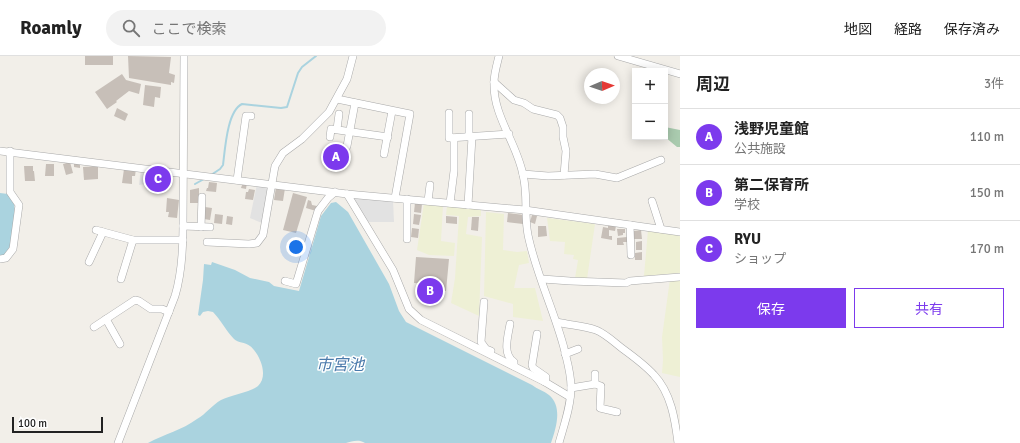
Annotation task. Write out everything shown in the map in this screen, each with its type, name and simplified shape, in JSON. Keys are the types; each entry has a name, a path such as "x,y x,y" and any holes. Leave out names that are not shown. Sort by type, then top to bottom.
{"street":[{"path":"118,443 180,280 183,240 184,56"},
{"path":"207,242 249,244 257,243 263,236 271,184 275,166 279,158 302,139 329,112 347,79 353,56"},
{"path":"499,56 494,82 495,96 500,115 524,174 525,210 528,234 534,259 557,322 570,370 570,397 559,443"},
{"path":"618,56 680,74"},
{"path":"494,82 514,100 524,103 533,109 557,115 560,118 563,127 563,137 566,151 564,175"},
{"path":"337,99 410,114 395,198"},
{"path":"347,146 355,103"},
{"path":"384,154 392,111"},
{"path":"449,112 450,138 509,134"},
{"path":"336,129 339,114"},
{"path":"468,205 470,137 469,114"},
{"path":"237,180 246,116 252,116"},
{"path":"330,137 331,128 388,137"},
{"path":"450,203 454,171 454,138"},
{"path":"0,151 10,151 347,194 525,210 680,232"},
{"path":"0,259 6,258 12,249 19,205 10,192 10,151"},
{"path":"524,174 548,176 595,174 618,178 661,160"},
{"path":"428,201 430,185"},
{"path":"285,281 296,284 318,211 328,198 335,192"},
{"path":"347,194 393,270 409,309 421,320 545,382 570,397"},
{"path":"201,227 202,197"},
{"path":"407,199 407,239"},
{"path":"652,201 660,229"},
{"path":"630,225 631,255"},
{"path":"183,226 210,227"},
{"path":"89,262 100,231 133,240 183,240"},
{"path":"121,278 133,240"},
{"path":"542,279 626,283 630,281 680,277"},
{"path":"94,327 135,300 151,309 162,308 169,312"},
{"path":"484,302 481,342 486,348 492,351 491,355"},
{"path":"106,319 120,344"},
{"path":"557,322 595,330 603,334 655,375 664,388 669,399 676,423 678,443"},
{"path":"510,324 507,352 510,359 514,362 514,366"},
{"path":"536,334 532,365 533,368 546,377 545,382"},
{"path":"565,354 578,349"},
{"path":"595,374 595,384"},
{"path":"571,388 595,384 601,386 600,408 617,412"}],"green space":[{"path":"668,128 680,130 680,147 677,147 668,140"},
{"path":"424,203 443,205 441,241 455,243 454,256 429,255 417,250"},
{"path":"447,206 481,209 481,216 468,217 466,234 482,237 479,316 451,303 455,278 459,216 446,215"},
{"path":"486,212 504,214 503,250 517,252 527,251 529,263 519,265 514,288 535,288 543,321 513,317 513,304 484,296"},
{"path":"547,218 595,224 587,279 575,278 578,260 573,259 574,255 564,254 565,242 550,241"},
{"path":"648,230 680,234 680,273 644,276"},
{"path":"670,279 680,279 680,377 662,373 662,337"}],"shaded area":[{"path":"141,169 166,173 168,176 168,181 162,181 162,175 153,174 151,183 139,185"},
{"path":"257,184 268,185 262,223 250,218"},
{"path":"352,196 393,200 394,222 368,222"}],"water":[{"path":"0,193 8,194 14,204 15,212 10,247 7,253 0,257"},
{"name":"市宮池","path":"336,202 348,212 389,284 399,311 406,322 549,395 556,405 557,412 555,431 551,443 365,443 353,441 346,443 148,443 191,423 221,400 255,388 261,382 263,377 260,360 250,346 234,339 213,312 203,312 200,316 198,315 204,264 211,265 212,262 235,270 250,278 269,282 274,286 299,291 321,216 331,203"}],"building":[{"path":"85,56 113,56 113,65 85,65"},
{"path":"128,56 171,57 169,73 175,75 174,83 171,82 171,85 129,78"},
{"path":"122,74 126,80 141,84 139,94 129,91 107,109 95,92"},
{"path":"145,85 161,87 160,98 155,97 154,107 143,105"},
{"path":"117,108 128,114 125,121 114,116"},
{"path":"70,162 73,173 66,175 63,164"},
{"path":"74,163 80,163 80,168 74,167"},
{"path":"46,164 54,164 54,176 45,176"},
{"path":"24,166 33,166 35,181 25,181"},
{"path":"98,166 98,179 84,180 83,167"},
{"path":"124,169 136,169 135,176 132,176 132,184 122,183"},
{"path":"153,175 162,176 161,183 152,182"},
{"path":"209,182 217,183 216,192 206,191"},
{"path":"243,182 247,182 246,189 241,188"},
{"path":"276,187 285,188 283,201 274,200"},
{"path":"199,188 199,203 190,203 190,190"},
{"path":"249,189 255,190 253,200 245,199 246,192 248,192"},
{"path":"293,193 307,197 296,233 283,230"},
{"path":"167,198 179,200 177,218 168,217 169,212 166,212"},
{"path":"308,200 311,201 312,205 317,206 316,211 306,208"},
{"path":"415,203 422,204 421,213 414,212"},
{"path":"205,207 212,208 210,220 204,219"},
{"path":"508,213 524,215 523,224 507,222"},
{"path":"215,214 223,215 222,224 214,223"},
{"path":"414,214 421,215 419,225 413,224"},
{"path":"532,215 537,216 535,224 530,222"},
{"path":"227,216 233,217 232,225 226,224"},
{"path":"446,216 457,217 457,224 446,223"},
{"path":"472,217 479,217 478,231 471,230"},
{"path":"608,225 616,226 615,231 609,230 609,236 612,236 612,240 601,238 603,227 608,228"},
{"path":"538,226 546,226 547,236 538,237"},
{"path":"412,228 419,229 418,238 411,237"},
{"path":"617,229 625,229 625,233 618,236"},
{"path":"641,230 642,239 634,239 634,231"},
{"path":"627,237 627,242 623,242 624,245 617,245 617,238"},
{"path":"642,241 642,250 636,250 636,242"},
{"path":"642,252 642,260 635,260 635,253"},
{"path":"416,257 449,259 446,291 427,289 427,284 414,283"}],"waterway":[{"path":"211,175 223,165 230,122 237,108 242,104 281,108 287,107 298,73 302,67 316,56"},
{"path":"195,184 204,179"}],"place":[{"name":"浅野児童館","path":"336,157"},
{"name":"RYU","path":"158,179"},
{"name":"第二保育所","path":"430,291"}]}
